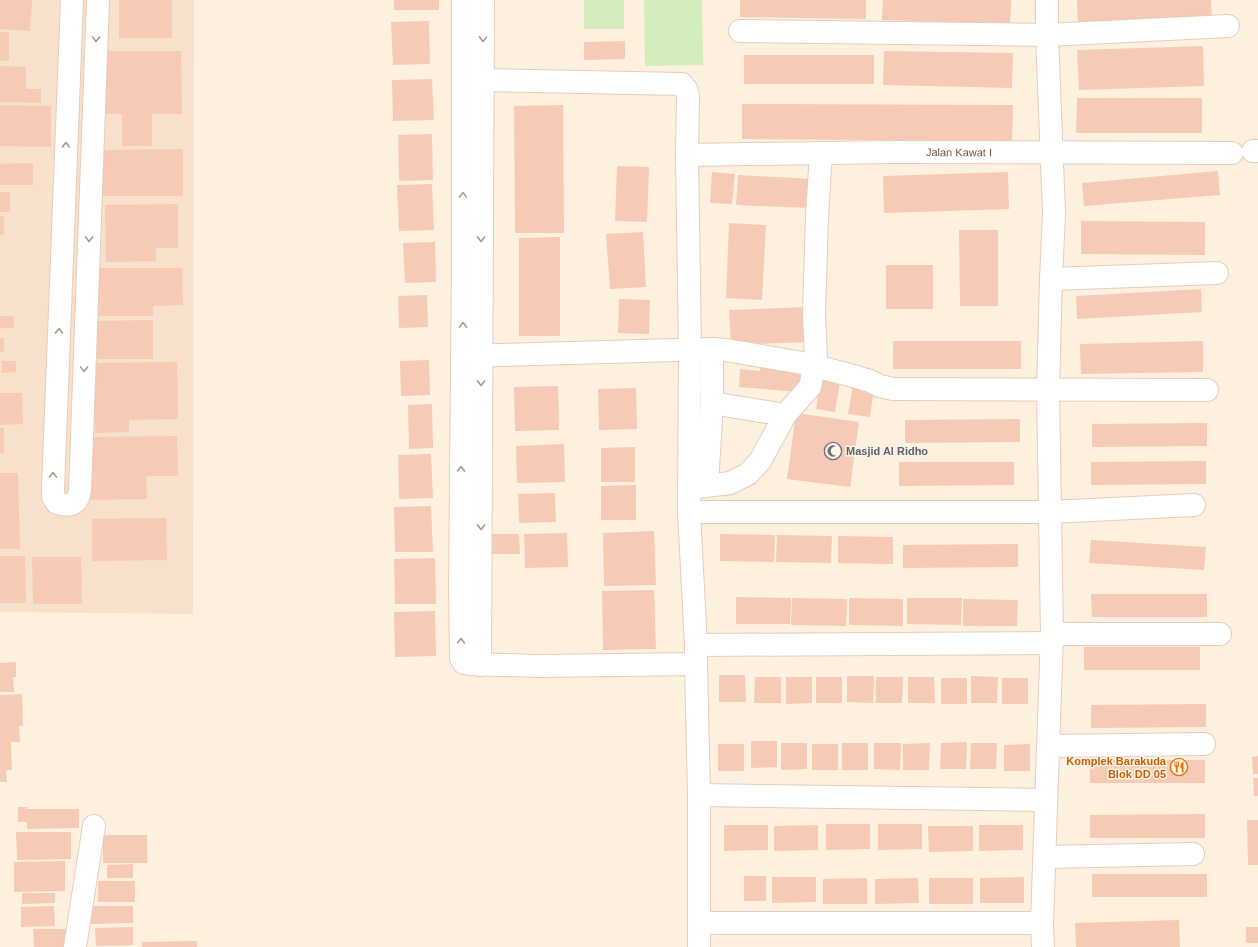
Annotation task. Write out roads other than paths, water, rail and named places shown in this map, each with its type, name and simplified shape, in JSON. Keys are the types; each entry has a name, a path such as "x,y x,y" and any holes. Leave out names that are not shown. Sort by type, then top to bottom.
{"street":[{"path":"72,0 53,489 53,497 57,503 66,506 74,504 79,497 80,490 98,0"},
{"path":"463,0 473,79"},
{"path":"483,0 473,79 471,500 480,665 539,666 696,654 1052,638 1220,634"},
{"path":"1043,947 1042,922 1052,638 1048,390 1054,213 1047,35 1048,0"},
{"path":"740,31 1047,35 1228,26"},
{"path":"473,79 682,84 686,89 688,96 687,155 690,349 698,486"},
{"name":"Jalan Kawat I","path":"687,155 821,153 1232,152"},
{"path":"698,486 730,483 748,474 760,460 785,415 810,387 816,359 814,314 817,216 821,153"},
{"path":"65,179 91,179"},
{"path":"64,212 90,213"},
{"path":"1051,279 1217,273"},
{"path":"472,355 712,349 768,357 815,367 850,375 893,389 1207,390"},
{"path":"699,947 699,795 696,654 689,512 698,486 712,403 712,349"},
{"path":"712,403 785,415"},
{"path":"689,512 1050,512 1194,505"},
{"path":"1048,746 1204,744"},
{"path":"699,795 1046,800"},
{"path":"75,947 94,826"},
{"path":"1045,857 1193,854"},
{"path":"699,923 1042,922"}],"place":[{"name":"Masjid Al Ridho","path":"833,451"},
{"name":"Komplek Barakuda Blok DD 05","path":"1179,767"}]}
